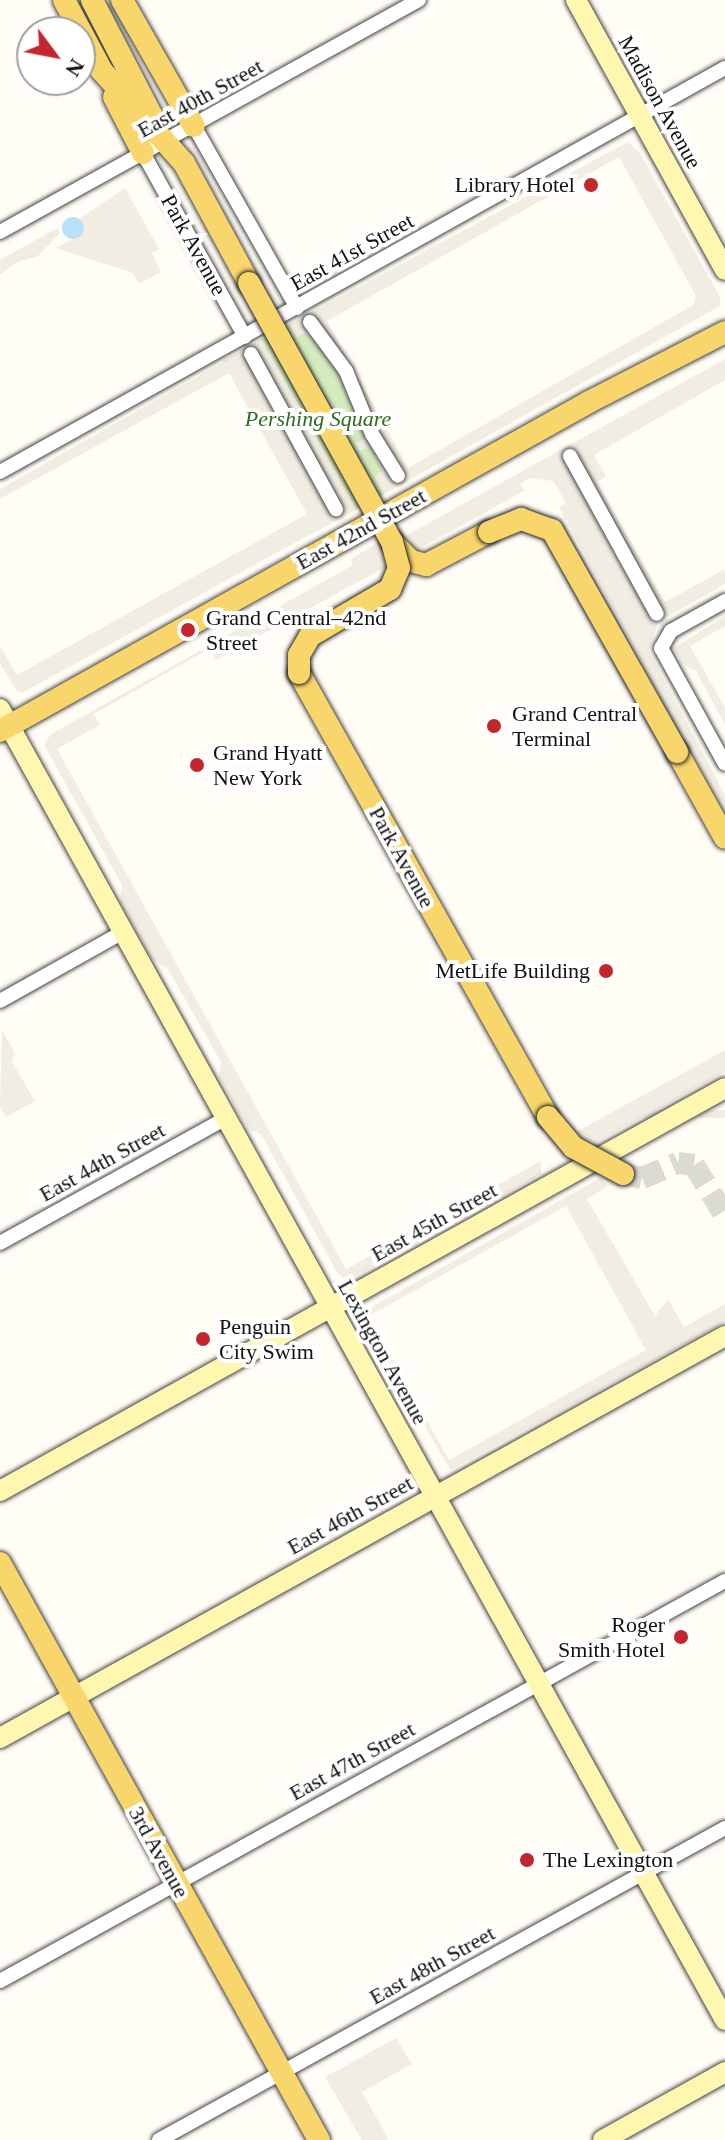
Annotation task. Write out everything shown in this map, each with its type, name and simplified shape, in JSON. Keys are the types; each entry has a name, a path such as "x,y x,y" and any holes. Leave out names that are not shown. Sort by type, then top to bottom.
{"main road":[{"name":"Park Avenue","path":"64,0 102,71 180,133"},
{"path":"92,0 180,133"},
{"name":"Park Avenue","path":"122,0 180,105 184,163 392,542 399,568 395,584 310,636 299,655 299,673 554,1128 579,1152 623,1174"},
{"name":"Madison Avenue","path":"576,0 725,270"},
{"path":"102,71 143,153"},
{"name":"East 42nd Street","path":"3,722 571,411 725,332"},
{"name":"Park Avenue","path":"392,542 411,561 426,565 511,522 529,519 552,530 725,838"},
{"name":"Lexington Avenue","path":"3,722 123,932 725,2020"},
{"name":"East 45th Street","path":"0,1491 725,1088"},
{"name":"East 46th Street","path":"0,1738 725,1336"},
{"name":"3rd Avenue","path":"0,1563 319,2140"},
{"path":"603,2140 725,2072"}],"street":[{"name":"East 40th Street","path":"0,232 419,0"},
{"name":"East 41st Street","path":"0,472 725,68"},
{"name":"Park Avenue","path":"180,133 297,308"},
{"name":"Park Avenue","path":"143,153 245,337"},
{"path":"310,322 346,371 372,434 398,476"},
{"path":"251,354 336,509"},
{"path":"570,456 657,614"},
{"path":"725,601 671,631 662,652 725,764"},
{"path":"0,1001 123,932"},
{"name":"East 44th Street","path":"0,1243 226,1118"},
{"name":"East 47th Street","path":"0,1981 725,1581"},
{"name":"East 48th Street","path":"159,2140 725,1828"}],"green space":[{"name":"Pershing Square","path":"319,308 413,478 317,531 223,361"}],"shaded area":[{"path":"628,142 640,153 720,297 720,306 384,494 375,477 382,471 370,446 360,451 356,443 366,438 334,365 316,341 305,333 297,337 290,324","holes":["619,157 696,296 693,305 408,468 327,321"]},
{"path":"125,188 159,249 152,253 161,272 139,284 133,273 56,248 82,234 79,219"},
{"path":"57,228 60,233 38,256 17,262 0,275 0,260"},
{"path":"262,340 356,509 22,693 16,690 0,663 0,646 17,675 307,514 229,373 0,499 0,489"},
{"path":"725,359 725,380 594,455 606,476 597,482 665,602 725,569 725,584 658,622 649,651 725,795 725,818 559,507 566,503 553,481 530,478 520,484 524,491 415,551 407,535"},
{"path":"375,544 387,566 216,660 209,649 94,714 100,725 57,749 346,1269 541,1161 541,1174 348,1280 338,1274 261,1134 248,1129 219,1077 221,1062 168,969 152,959 142,942 120,901 122,885 44,745 51,734 353,565 351,559"},
{"path":"725,616 725,626 690,646 725,708 725,725 696,671 683,664 674,648"},
{"path":"2,1030 15,1053 12,1062 35,1101 6,1117 0,1107"},
{"path":"725,1050 725,1072 595,1143 578,1131"},
{"path":"617,1110 725,1110 725,1118 617,1118"},
{"path":"600,1178 608,1186 587,1199 655,1316 668,1299 684,1327 725,1304 725,1322 450,1470 364,1319 365,1311","holes":["566,1206 646,1350 449,1460 369,1316"]},
{"path":"396,2038 412,2064 362,2092 389,2140 362,2140 325,2077"}],"water":[{"path":"73,217 81,220 84,228 81,236 73,239 65,236 62,228 65,220"}],"tunnel":[{"path":"623,1174 642,1178 678,1163 694,1165 725,1216"}],"place":[{"name":"Library Hotel","path":"591,185"},
{"name":"Grand Central–42nd Street","path":"188,630"},
{"name":"Grand Central Terminal","path":"494,726"},
{"name":"Grand Hyatt New York","path":"197,765"},
{"name":"MetLife Building","path":"606,971"},
{"name":"Penguin City Swim","path":"203,1339"},
{"name":"Roger Smith Hotel","path":"681,1637"},
{"name":"The Lexington","path":"527,1860"}]}
